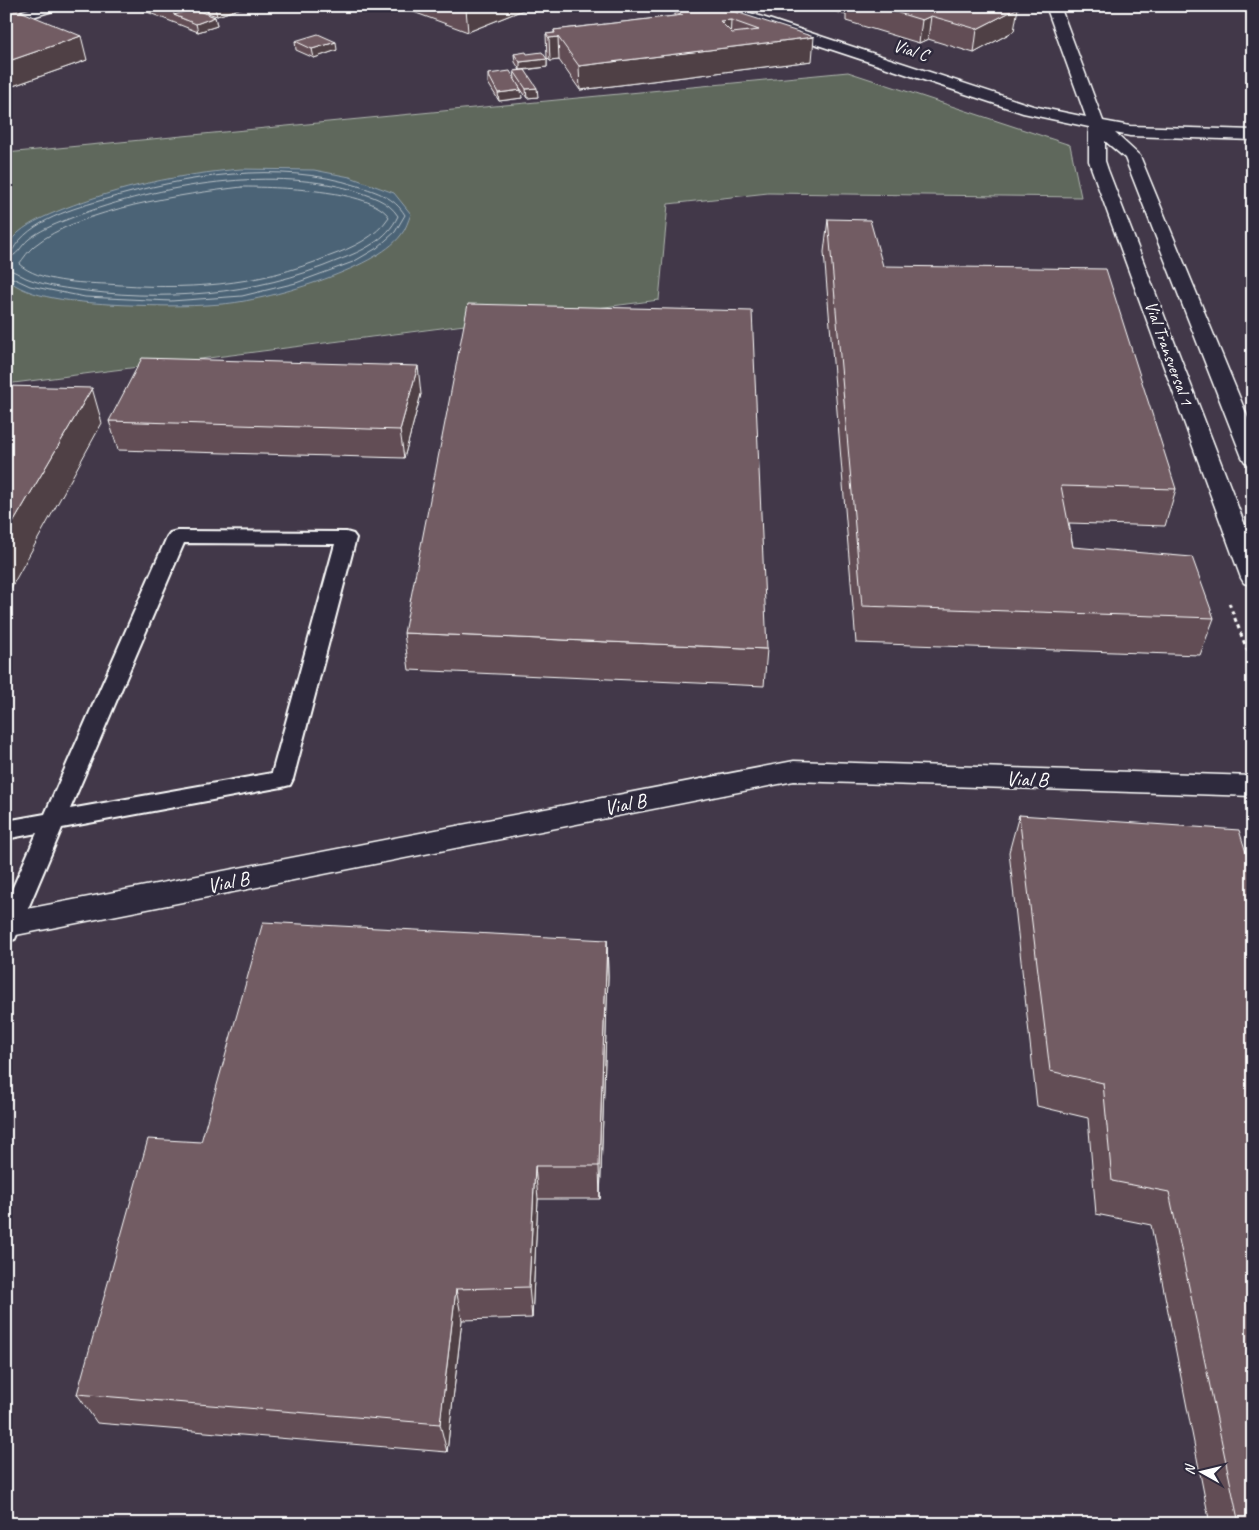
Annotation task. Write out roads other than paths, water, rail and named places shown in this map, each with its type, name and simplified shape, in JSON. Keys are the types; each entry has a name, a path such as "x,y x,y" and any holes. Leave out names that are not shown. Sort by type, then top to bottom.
{"street":[{"path":"6,21 54,6"},
{"name":"Vial C","path":"714,6 1029,110 1130,131 1253,135"},
{"name":"Vial Transversal 1","path":"1053,6 1097,125 1097,161 1100,170 1253,578"},
{"name":"Vial C","path":"1097,125 1145,119 1253,122"},
{"name":"Vial Transversal 1","path":"1097,125 1132,156 1253,457"},
{"name":"Vial B","path":"7,927 794,771 1253,786"}],"lane":[{"path":"6,830 54,821 282,779 346,538 177,536 54,821 7,927"}],"water":[{"path":"241,169 314,170 350,177 394,193 411,214 406,228 401,235 388,248 368,260 318,282 241,302 179,306 83,302 54,298 27,291 6,278 6,257 8,247 13,238 23,229 43,218 84,201 128,188 195,174"}]}
